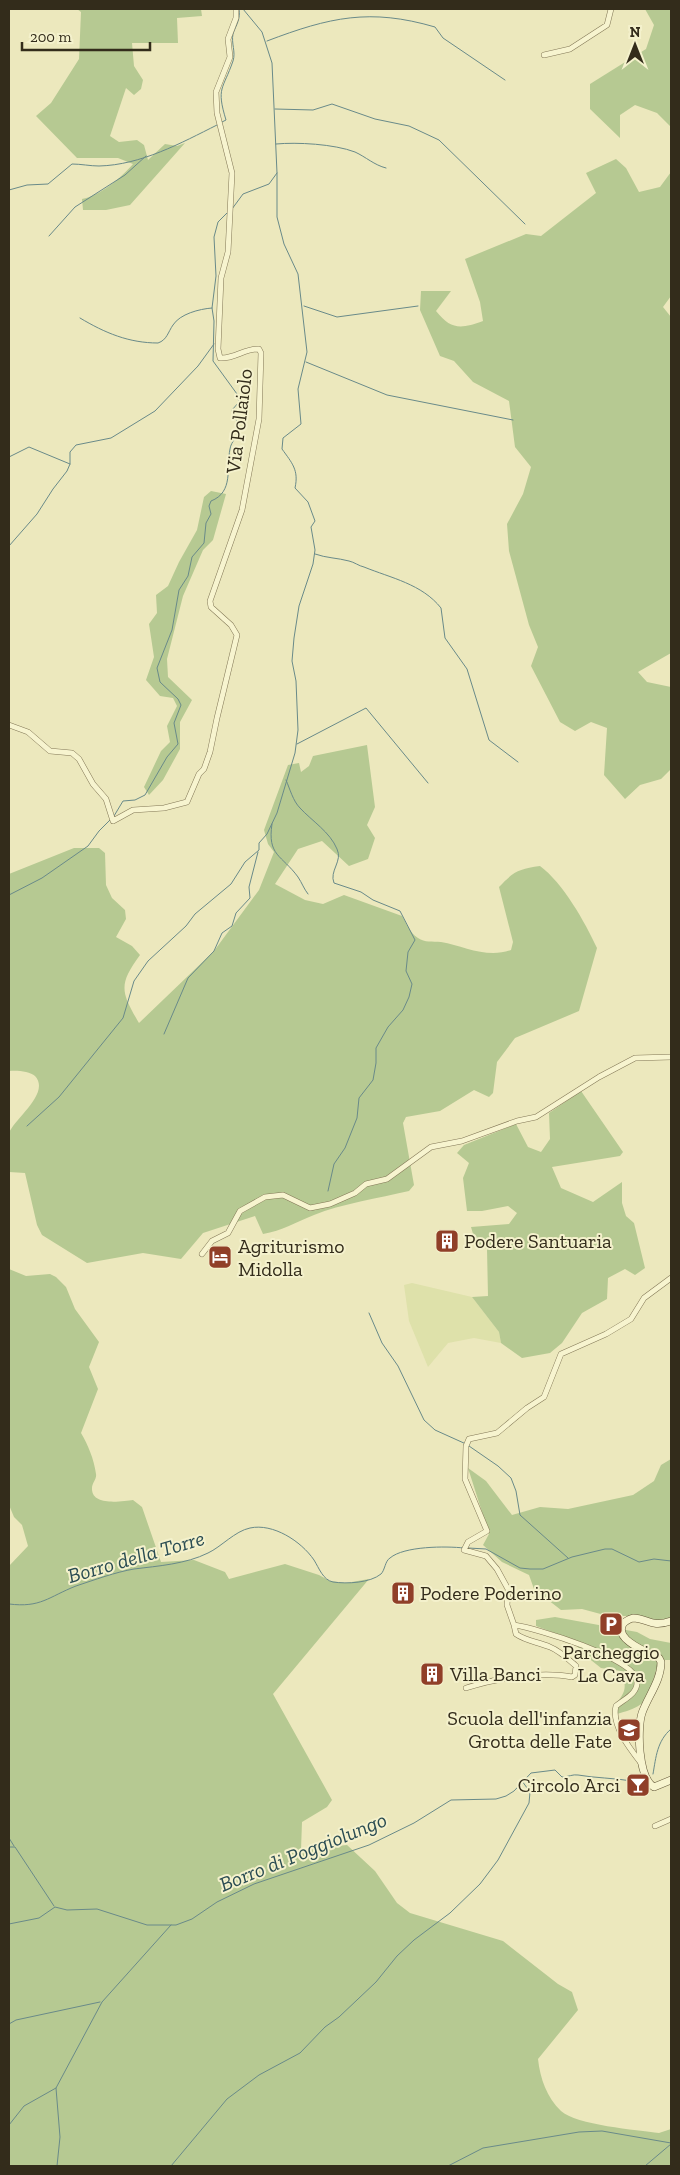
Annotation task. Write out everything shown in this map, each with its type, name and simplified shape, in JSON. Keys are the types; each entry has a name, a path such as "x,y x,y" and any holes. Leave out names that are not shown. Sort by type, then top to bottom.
{"street":[{"name":"Via Pollaiolo","path":"9,725 28,732 50,751 72,753 79,759 94,784 106,799 112,819 132,810 182,806 190,799 199,774 204,769 210,752 237,640 235,630 210,607 210,601 242,510 260,401 261,353 259,349 251,349 229,359 220,358 218,349 220,287 228,252 232,172 218,113 216,92 230,57 228,39 236,18 236,9"},
{"path":"544,55 570,49 607,25 611,9"},
{"path":"202,1254 212,1241 228,1233 240,1211 258,1200 276,1194 310,1208 330,1204 355,1193 366,1184 387,1179 431,1147 462,1141 516,1120 536,1117 599,1077 635,1058 671,1057"},
{"path":"466,1688 528,1676 555,1674 572,1677 575,1675 576,1666 548,1646 516,1634 507,1605 508,1589 497,1569 486,1556 464,1550 468,1542 486,1533 465,1479 467,1442 472,1438 498,1433 527,1408 538,1402 544,1397 561,1354 606,1334 631,1319 644,1298 671,1278"},
{"path":"671,1621 654,1624 635,1618 630,1619 623,1625 622,1630 627,1640 661,1662 655,1687 641,1721 641,1764 645,1777 654,1786 671,1780"},
{"path":"514,1625 597,1651 619,1661 634,1673 637,1681 635,1688 628,1698 616,1706 615,1710 618,1725 628,1746 641,1764"},
{"path":"655,1826 671,1819"}],"green space":[{"path":"77,9 201,9 202,16 177,18 178,43 132,43 134,66 143,80 141,89 134,95 126,88 110,136 119,142 137,140 144,145 148,160 165,144 177,146 185,143 130,205 106,210 83,210 82,199 96,194 110,185 133,164 118,158 77,158 36,116 51,103 79,59 81,12"},
{"path":"645,9 671,9 671,127 657,113 635,105 620,115 620,138 590,109 590,84 646,49 654,25"},
{"path":"616,159 626,168 639,192 660,187 671,172 671,296 663,307 671,317 671,653 638,672 647,682 671,687 671,769 661,779 640,785 625,799 604,775 607,728 591,722 575,731 560,722 531,666 538,647 529,625 509,551 507,524 523,494 531,467 515,447 509,401 473,382 454,361 440,356 420,310 421,291 451,291 436,311 441,317 452,325 457,326 483,321 480,302 465,259 526,234 541,236 596,193 586,173"},
{"path":"211,491 226,494 213,540 203,550 183,596 167,659 168,677 192,700 180,722 180,749 163,780 149,795 144,787 161,751 170,742 167,726 177,706 173,698 160,696 146,680 154,657 149,624 157,613 156,595 168,586 197,530 204,497"},
{"path":"367,745 375,807 367,825 375,838 368,859 349,866 322,841 298,849 275,884 305,900 323,904 344,895 402,916 410,931 421,940 441,942 476,951 493,953 511,950 513,942 499,887 517,872 540,866 549,873 565,893 580,915 597,948 579,1011 515,1038 497,1062 493,1093 489,1097 474,1090 440,1111 406,1117 403,1123 414,1185 409,1191 336,1208 270,1233 263,1234 255,1216 203,1233 181,1259 143,1253 87,1263 42,1235 37,1225 25,1173 9,1172 7,1147 9,1133 35,1098 39,1083 35,1076 30,1073 9,1071 9,874 74,848 99,848 105,853 106,885 112,898 125,910 126,919 116,937 132,946 140,955 125,982 128,1004 139,1023 214,951 259,890 274,852 268,844 264,830 288,765 299,763 301,772 309,766 313,756"},
{"path":"581,1091 623,1152 620,1156 552,1167 561,1188 593,1202 622,1182 622,1203 626,1216 634,1223 645,1268 635,1275 625,1269 608,1278 607,1299 582,1313 562,1343 550,1353 522,1358 501,1343 499,1332 472,1297 488,1296 487,1249 476,1244 471,1227 509,1224 517,1213 508,1206 482,1211 467,1211 463,1178 469,1163 457,1153 464,1145 516,1124 528,1147 541,1152 550,1139 549,1113"},
{"path":"9,1269 26,1276 50,1274 56,1277 66,1287 75,1309 99,1342 89,1367 98,1389 81,1433 95,1468 96,1476 92,1486 93,1494 97,1498 108,1501 133,1500 142,1507 161,1562 194,1560 225,1572 229,1579 285,1564 319,1575 330,1581 346,1583 369,1579 273,1694 332,1800 327,1807 302,1822 301,1850 347,1845 375,1871 397,1903 410,1913 503,1941 558,1984 572,1992 578,2010 538,2059 542,2080 548,2094 561,2111 580,2120 607,2126 659,2133 671,2129 671,2166 9,2166 9,1566 28,1546 22,1525 14,1517 9,1505"},
{"path":"412,1283 472,1297 499,1332 501,1343 474,1338 448,1343 428,1367 409,1321 404,1285"},
{"path":"671,1459 671,1623 650,1620 642,1616 608,1616 582,1609 561,1610 534,1589 529,1575 502,1562 483,1545 489,1534 468,1468 486,1481 512,1515 540,1507 568,1509 633,1495 654,1481 661,1465"},
{"path":"555,1617 637,1632 650,1639 671,1643 671,1660 659,1660 651,1689 644,1701 638,1706 617,1714 616,1704 622,1696 624,1689 621,1671 601,1668 582,1653 573,1640 536,1626 536,1620"}],"waterway":[{"path":"220,123 226,120 221,94 234,58 233,34 239,19 239,9"},
{"path":"27,1126 59,1097 123,1018 134,981 148,961 186,926 195,914 231,884 245,862 259,850 259,843 267,834 277,813 295,753 298,730 296,681 292,661 299,606 313,564 315,550 311,527 315,521 308,502 295,488 295,471 282,449 283,438 301,424 298,389 307,352 298,274 284,244 277,217 272,63 262,32 243,9"},
{"path":"267,41 311,26 350,18 370,17 412,21 435,27 443,38 505,80"},
{"path":"275,109 313,110 332,104 375,119 409,126 439,140 525,224"},
{"path":"9,190 27,185 48,184 72,164 99,166 130,162 175,146 217,125"},
{"path":"276,144 294,143 337,147 355,152 386,168"},
{"path":"49,236 75,207 125,175 146,156"},
{"path":"232,209 243,194 269,184 277,173"},
{"path":"114,816 123,801 135,800 145,795 167,757 178,744 174,723 181,705 178,699 160,682 157,668 172,630 179,590 188,576 192,557 204,543 206,523 211,514 209,506 211,501 218,497 226,486 230,449 239,431 232,410 239,402 237,394 213,361 214,321 212,308 216,276 214,237 218,222 229,211"},
{"path":"304,306 337,317 418,306"},
{"path":"80,318 127,339 158,343 165,338 180,318 196,311 212,308"},
{"path":"9,546 37,514 67,471 70,464 70,452 76,445 111,438 155,411 198,366 214,344"},
{"path":"306,362 387,395 513,420"},
{"path":"9,457 29,447 70,464"},
{"path":"315,554 351,562 395,578 425,593 441,608 445,638 467,669 489,740 518,762"},
{"path":"297,744 366,708 428,783"},
{"path":"286,780 298,805 325,832 337,849 338,858 333,874 334,883 361,892 373,900 400,911 415,940 408,952 406,971 412,984 409,997 403,1010 388,1027 376,1048 373,1080 359,1098 357,1118 345,1148 334,1164 328,1191"},
{"path":"9,895 42,878 88,846 111,819"},
{"path":"272,824 271,835 274,849 298,877 308,894"},
{"path":"164,1034 188,978 214,951 222,933 232,926 236,913 250,898 249,887 258,852"},
{"path":"369,1313 382,1343 398,1366 424,1420 435,1430 466,1444"},
{"path":"469,1446 498,1466 511,1478 516,1491 520,1515 568,1558"},
{"name":"Borro della Torre","path":"9,1604 37,1603 76,1586 112,1574 191,1560 208,1553 239,1532 250,1528 268,1528 286,1535 302,1546 327,1579 339,1583 358,1582 376,1577 381,1574 388,1559 405,1551 436,1547 464,1548"},
{"name":"Borro della Torre","path":"468,1548 486,1549 520,1568 530,1569 543,1569 572,1557 605,1549 612,1549 639,1562 654,1559 671,1561"},
{"name":"Borro di Poggiolungo","path":"653,1774 660,1744 671,1729"},
{"name":"Borro di Poggiolungo","path":"9,1924 39,1918 55,1907 67,1910 97,1909 147,1925 176,1925 192,1919 217,1902 254,1884 369,1845 414,1823 451,1800 496,1799 506,1796 514,1791 531,1773 555,1770 562,1777 576,1775 632,1781"},
{"path":"171,2166 227,2099 259,2075 300,2053 325,2027 339,2017 376,1982 397,1956 414,1940 450,1913 480,1884 498,1860 529,1803 530,1792 522,1781"},
{"path":"9,1838 14,1846"},
{"path":"9,1847 15,1847 54,1906"},
{"path":"57,2166 60,2137 56,2088 102,2002 171,1925"},
{"path":"9,2024 16,2020 100,2002"},
{"path":"9,2125 24,2106 56,2088"},
{"path":"448,2166 483,2148 579,2132 602,2131 671,2143"},
{"path":"645,2166 671,2144"}],"place":[{"name":"Podere Santuaria","path":"447,1241"},
{"name":"Agriturismo Midolla","path":"220,1257"},
{"name":"Podere Poderino","path":"403,1593"},
{"name":"Parcheggio La Cava","path":"611,1624"},
{"name":"Villa Banci","path":"432,1674"},
{"name":"Scuola dell'infanzia Grotta delle Fate","path":"629,1730"},
{"name":"Circolo Arci","path":"638,1785"}]}
